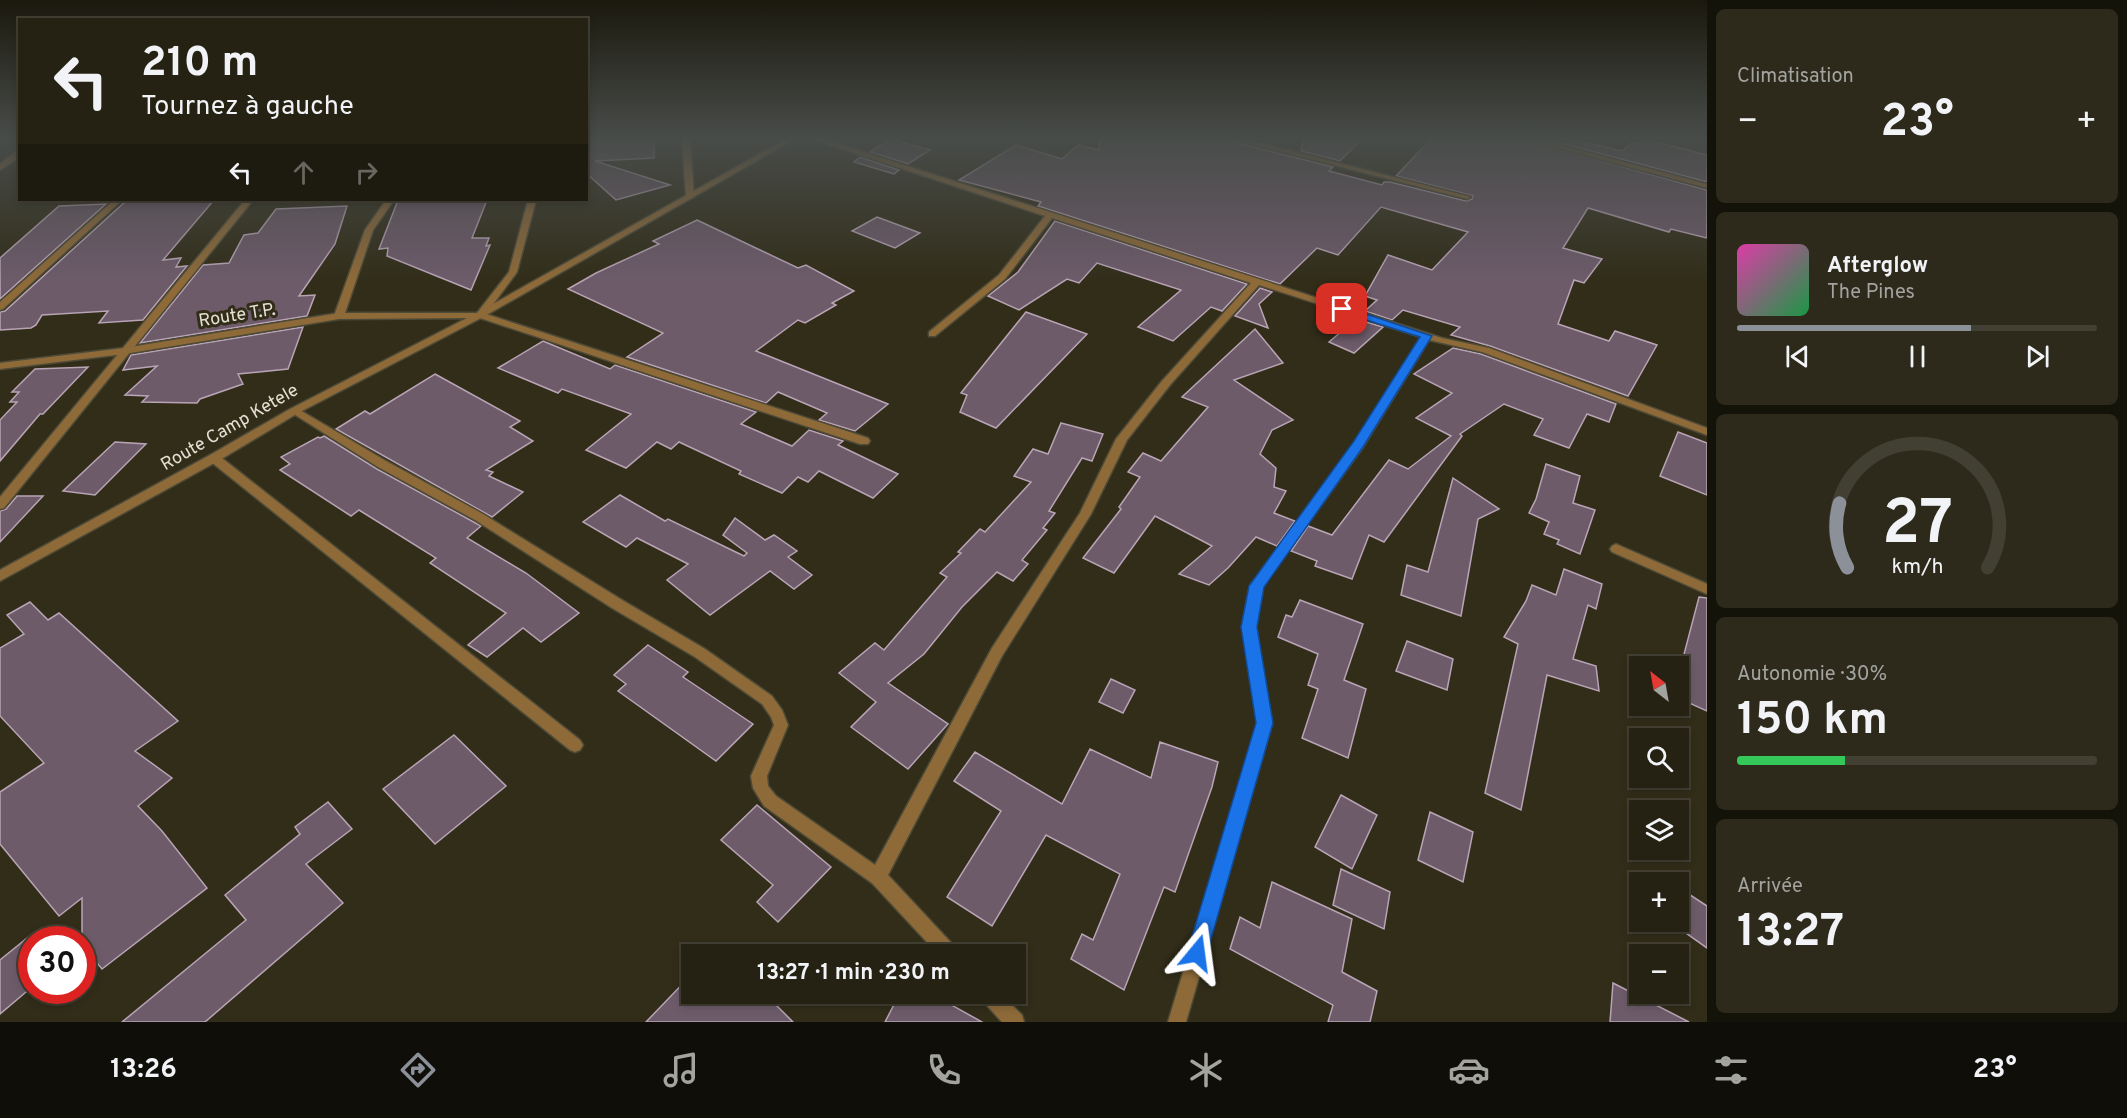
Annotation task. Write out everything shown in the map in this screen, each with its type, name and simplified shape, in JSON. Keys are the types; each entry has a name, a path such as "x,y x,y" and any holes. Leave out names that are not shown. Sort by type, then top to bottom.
{"street":[{"path":"689,187 690,197"},
{"name":"Route Camp Ketele","path":"0,576 214,458 294,411 480,315 708,187"},
{"path":"960,187 1426,336 1485,350 1707,432"},
{"path":"1426,187 1467,197"},
{"path":"0,307 117,201"},
{"path":"0,505 248,201"},
{"path":"339,316 369,230 389,201"},
{"path":"532,201 513,272 480,315 864,441"},
{"path":"932,334 1002,277 1049,216"},
{"path":"878,877 997,652 1085,514 1122,439 1166,383 1257,282"},
{"name":"Route T.P.","path":"0,366 124,351 339,316 480,315"},
{"path":"1177,1022 1265,723 1249,627 1256,586 1359,444 1426,336"},
{"path":"294,411 528,547 617,604 700,653 767,700 777,714 781,725 759,776 761,788 770,801 878,877 941,944"},
{"path":"214,458 575,745"},
{"path":"1616,549 1707,590"},
{"path":"998,1004 1016,1022"}],"building":[{"path":"601,187 664,187 616,200"},
{"path":"984,187 1409,187 1466,201 1472,199 1473,196 1437,187 1695,187 1707,190 1707,238 1671,229 1669,232 1588,208 1563,248 1602,259 1584,283 1574,280 1558,324 1609,341 1615,331 1657,345 1628,396 1490,346 1451,335 1460,327 1403,310 1392,320 1365,311 1377,300 1365,296 1388,255 1432,270 1468,232 1381,207 1338,255 1317,248 1280,284 1038,206 1041,202"},
{"path":"126,201 213,201 163,260 181,258 176,267 187,266 143,320 99,323 108,311 42,315 36,325 31,328 0,330 0,312 5,311"},
{"path":"398,201 487,201 472,238 489,238 486,246 490,245 471,290 387,256 388,248 379,249"},
{"path":"106,204 0,299 0,258 59,206"},
{"path":"347,206 335,244 299,296 315,295 307,316 140,343 203,265 229,263 244,235 258,233 276,209"},
{"path":"877,217 920,233 895,248 852,231"},
{"path":"697,220 798,268 806,265 854,291 832,303 836,305 805,323 798,320 756,351 888,404 855,431 819,420 827,413 778,392 766,403 627,357 663,333 568,289 596,273 659,244 653,241"},
{"path":"1055,221 1247,284 1222,311 1211,307 1173,341 1138,327 1181,290 1097,263 1079,283 1067,279 1019,310 988,296 1018,272"},
{"path":"1260,288 1272,292 1259,304 1268,328 1235,316"},
{"path":"1026,312 1087,334 996,428 960,412 967,395 961,393"},
{"path":"1356,319 1383,327 1354,353 1329,342"},
{"path":"303,327 288,369 238,374 243,384 200,399 197,403 142,402 148,396 125,395 157,366 123,370 131,355"},
{"path":"1255,329 1283,363 1234,380 1293,420 1272,430 1260,454 1276,468 1274,487 1286,491 1274,513 1295,521 1277,546 1256,537 1209,585 1179,574 1212,546 1155,516 1114,573 1083,558 1121,509 1119,507 1140,477 1128,472 1143,453 1161,461 1208,407 1182,397"},
{"path":"543,341 610,369 615,365 756,412 741,424 792,446 809,430 843,441 838,445 898,474 873,498 819,471 808,482 798,477 782,493 739,474 741,471 679,442 671,449 657,442 626,468 586,450 631,414 562,389 558,393 498,368"},
{"path":"1453,348 1481,354 1616,404 1609,422 1587,414 1569,448 1534,435 1543,419 1504,404 1460,434 1462,436 1384,542 1369,535 1352,579 1315,566 1317,561 1291,551 1308,526 1332,535 1389,460 1408,469 1451,436 1416,418 1452,393 1414,374"},
{"path":"88,367 43,414 40,414 0,461 0,420 17,402 10,402 19,392 12,392 35,369"},
{"path":"435,374 520,421 510,427 533,441 486,470 493,472 489,476 523,492 492,517 336,429 365,411 370,414"},
{"path":"1061,423 1103,434 1092,461 1082,458 1049,511 1055,513 1043,528 1047,530 1022,560 1028,564 1013,581 997,572 962,607 924,654 888,683 948,724 908,769 851,727 876,702 839,673 875,643 884,650 947,577 940,573 961,553 958,552 980,529 985,532 1031,482 1014,476 1033,449 1048,454"},
{"path":"1678,432 1707,443 1707,495 1660,476"},
{"path":"324,436 377,469 481,526 467,538 526,573 579,613 541,642 523,628 487,657 468,645 506,613 430,563 436,558 359,510 351,516 280,470 290,464 281,457"},
{"path":"115,442 146,444 95,495 63,491"},
{"path":"1546,464 1580,476 1573,503 1595,510 1580,554 1557,544 1559,540 1544,534 1549,522 1529,513 1536,499"},
{"path":"1453,478 1499,509 1478,519 1461,616 1401,595 1407,565 1428,572"},
{"path":"620,495 665,521 668,519 744,556 747,553 723,535 735,518 765,540 774,535 797,551 788,557 812,575 794,589 770,571 710,615 667,580 688,564 637,538 626,547 583,522"},
{"path":"17,496 43,496 0,542 0,511 6,509"},
{"path":"1564,569 1602,584 1596,609 1588,605 1573,659 1596,666 1599,691 1547,675 1521,810 1485,793 1518,644 1504,637 1526,601 1532,585 1556,595"},
{"path":"1699,597 1707,598 1707,711 1689,703 1689,656 1684,656"},
{"path":"1300,600 1363,624 1344,680 1366,689 1348,758 1302,738 1318,689 1308,685 1318,654 1278,637 1286,615 1292,617"},
{"path":"30,602 48,620 59,613 178,721 135,751 172,778 138,806 162,831 207,888 102,969 96,962 96,926 82,926 82,898 59,916 0,844 0,792 44,763 0,716 0,648 24,634 7,615"},
{"path":"1407,641 1453,659 1447,690 1396,671"},
{"path":"648,645 688,672 683,677 753,724 716,761 618,691 626,684 614,675"},
{"path":"1111,679 1135,690 1123,713 1099,702"},
{"path":"454,735 506,786 435,844 383,789"},
{"path":"1160,742 1218,762 1212,787 1175,892 1164,887 1124,990 1071,959 1082,934 1093,940 1120,874 1046,835 992,926 947,897 1001,811 954,781 975,752 1062,804 1090,749 1151,778"},
{"path":"1341,795 1377,815 1352,869 1315,847"},
{"path":"328,802 352,829 306,864 343,903 205,1022 122,1022 246,920 225,895 300,834 295,827"},
{"path":"757,805 831,867 778,922 757,902 773,885 721,840"},
{"path":"1430,812 1473,832 1463,882 1418,860"},
{"path":"1341,869 1390,892 1384,929 1333,905"},
{"path":"1272,882 1352,919 1342,972 1377,991 1370,1022 1328,1022 1333,1005 1230,949 1240,917 1260,928"},
{"path":"1689,894 1707,906 1707,948 1684,932 1689,932"},
{"path":"18,945 18,999 0,1014 0,960"},
{"path":"1613,983 1629,991 1629,1004 1654,1004 1689,1022 1610,1022"},
{"path":"681,985 681,1004 775,1004 793,1022 646,1022"},
{"path":"894,1004 950,1004 982,1022 885,1022"}],"route":[{"path":"1197,953 1265,723 1249,627 1256,586 1359,444 1426,336 1342,309"}]}
